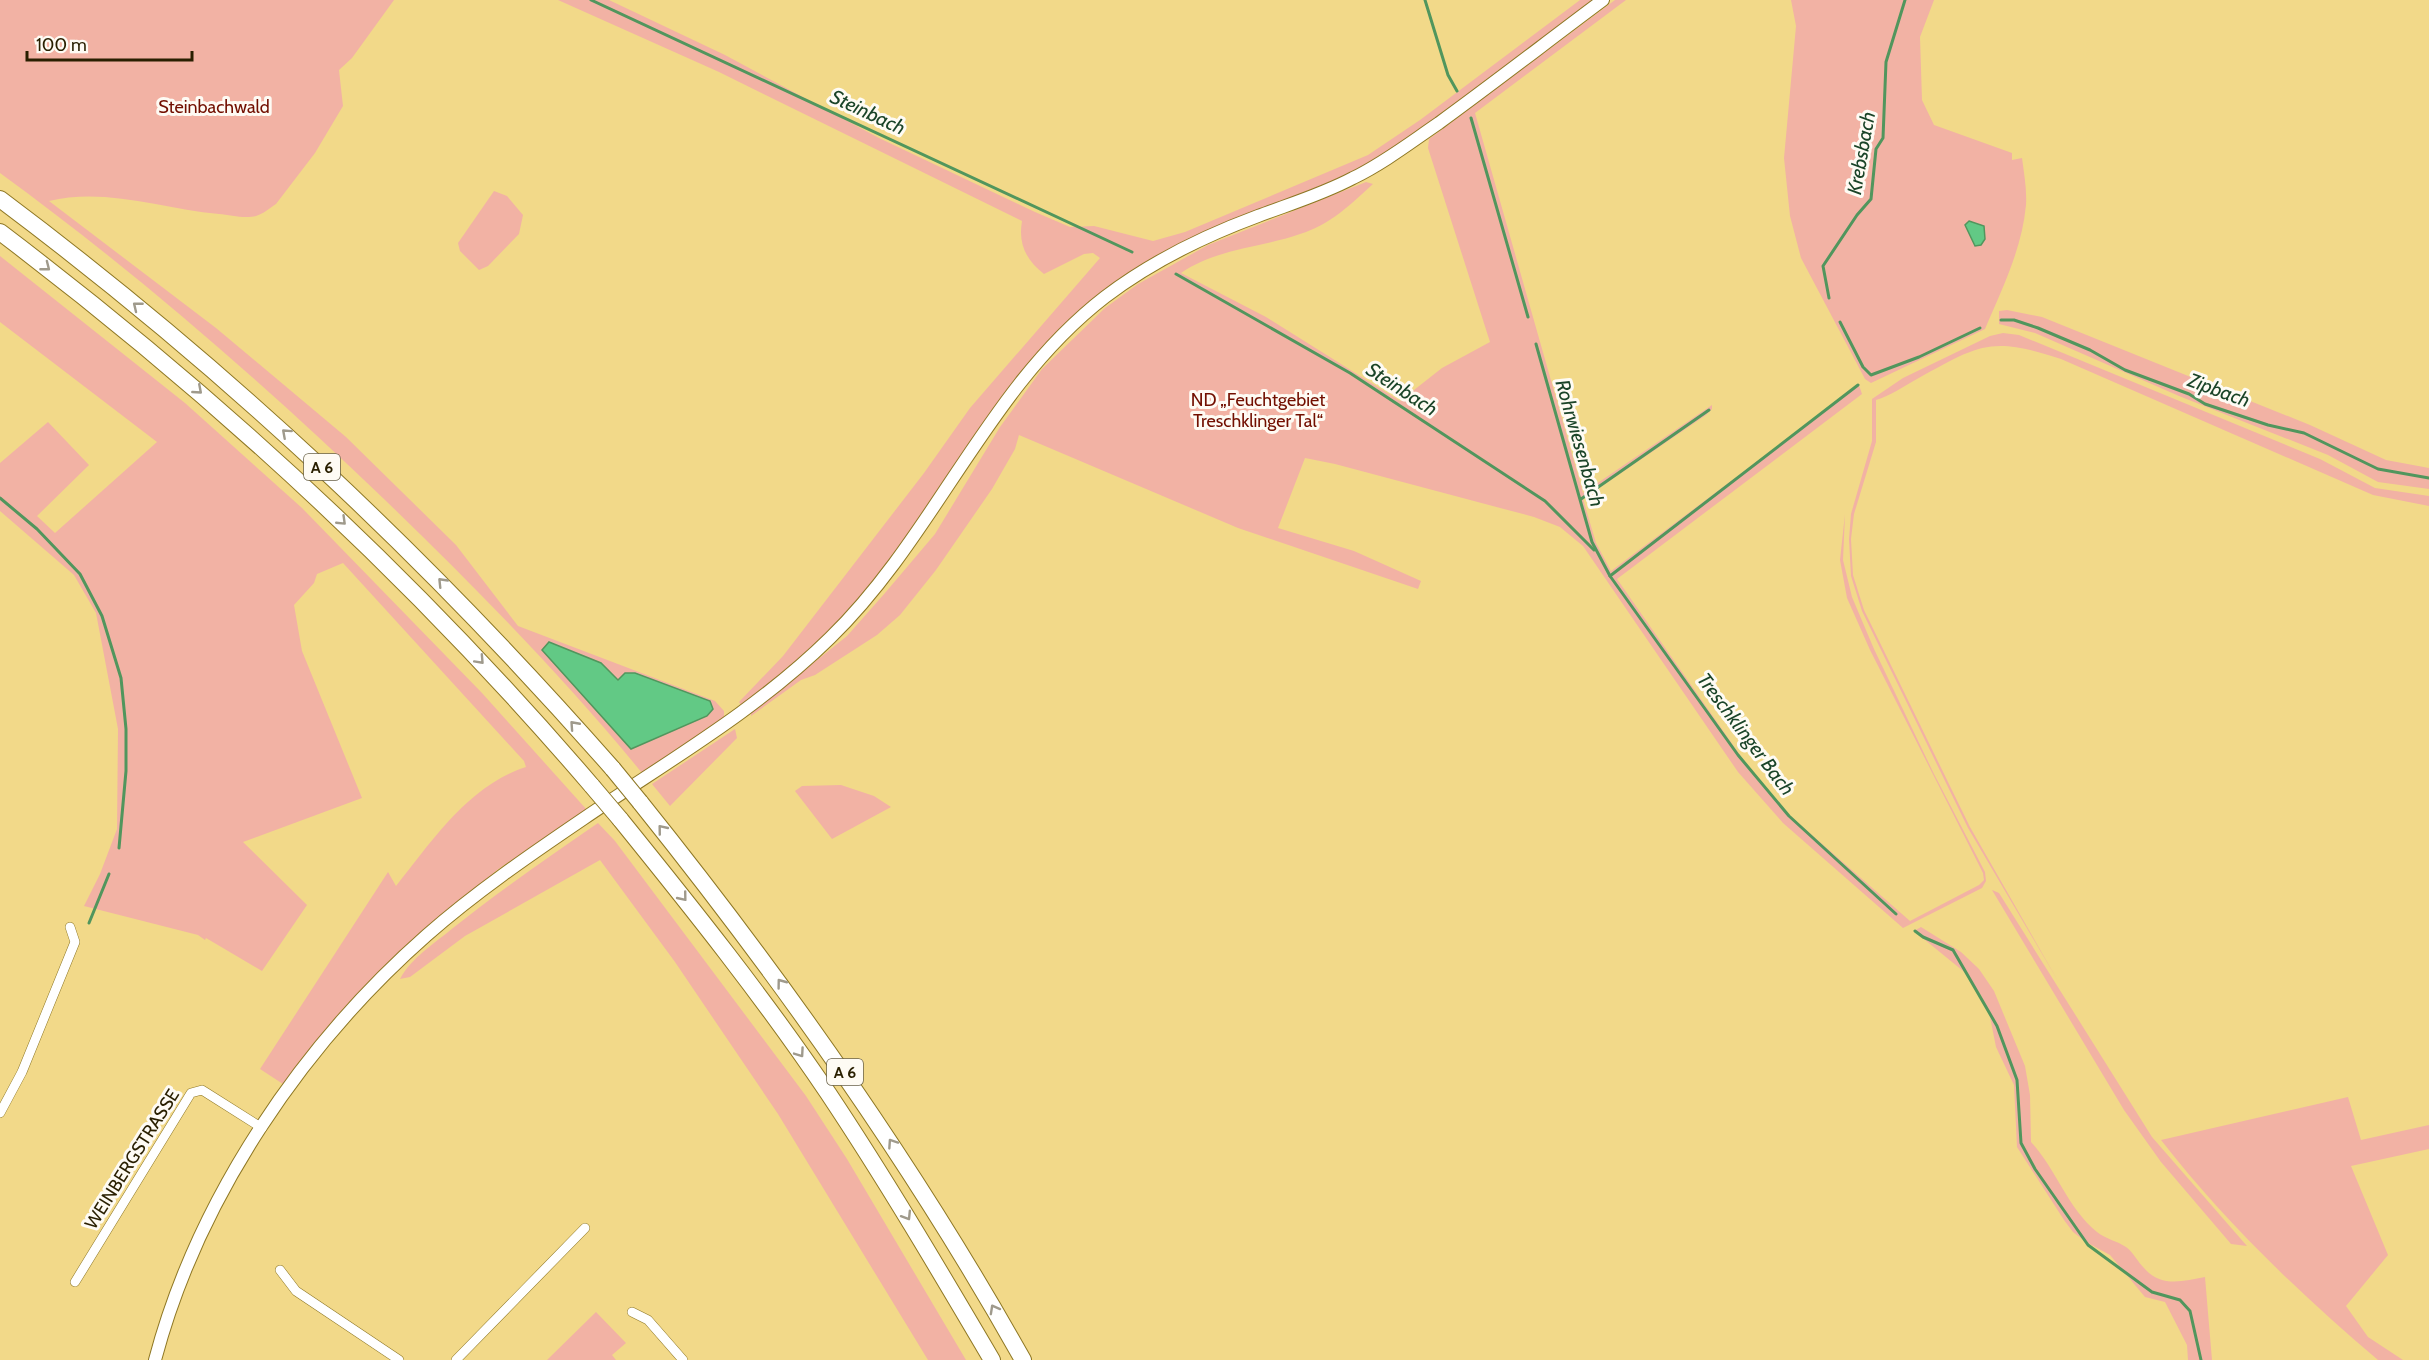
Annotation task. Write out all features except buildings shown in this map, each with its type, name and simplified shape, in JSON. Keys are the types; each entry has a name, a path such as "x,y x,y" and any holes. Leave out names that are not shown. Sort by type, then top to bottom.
{"highway":[{"name":"A 6","path":"0,199 166,329 287,434 435,575 613,769 721,903 822,1038 941,1220 1023,1360"},
{"name":"A 6","path":"0,232 189,383 299,480 447,625 592,786 717,940 828,1093 917,1232 992,1360"}],"street":[{"path":"155,1360 172,1304 202,1232 262,1128 313,1057 351,1012 424,938 479,892 584,818 734,718 788,676 833,636 904,552 1016,387 1055,341 1082,316 1132,278 1166,257 1225,229 1328,191 1385,160 1603,0"},
{"path":"0,1113 21,1072 75,942 70,927"},
{"name":"WEINBERGSTRASSE","path":"75,1282 191,1093 202,1090 262,1128"},
{"path":"456,1360 585,1228"},
{"path":"280,1270 296,1291 399,1360"},
{"path":"632,1312 648,1320 683,1360"}],"green space":[{"name":"Steinbachwald","path":"0,0 394,0 352,58 339,70 343,106 315,153 276,204 259,215 237,216 134,200 91,196 49,201 216,328 346,437 456,545 518,626 715,701 724,711 724,718 642,773 517,632 418,532 338,456 198,330 100,249 0,173"},
{"path":"558,0 609,0 725,55 879,138 1035,212 1070,227 1094,226 1153,241 1185,232 1368,155 1420,120 1580,0 1599,0 1403,145 1347,178 1157,259 1062,333 872,590 814,649 741,705 739,702 783,656 924,473 970,408 1100,258 1093,253 1084,254 1044,274 1032,263 1022,244 1022,221 719,72"},
{"name":"ND „Feuchtgebiet Treschklinger Tal“","path":"1615,0 1626,0 1475,113 1583,493 1712,405 1712,409 1706,415 1583,499 1596,543 1611,571 1859,385 1862,394 1617,579 1747,765 1789,815 1910,921 1979,885 1984,880 1983,873 1870,650 1847,598 1840,560 1845,514 1843,560 1852,597 1874,649 1934,774 1985,872 1986,881 1982,888 1903,928 1783,823 1738,772 1583,546 1560,527 1534,517 1305,458 1278,528 1354,551 1421,581 1418,589 1238,528 1019,435 1015,449 992,489 936,570 900,615 877,635 815,675 801,680 751,716 751,713 847,636 935,534 1000,427 1042,369 1105,308 1138,284 1208,245 1366,182 1373,184 1340,213 1311,230 1285,239 1224,253 1181,273 1266,317 1400,401 1442,368 1490,342 1428,148 1429,139"},
{"path":"1791,0 1934,0 1920,37 1922,100 1934,125 2012,153 2012,160 2022,158 2026,193 2024,221 2010,268 1985,329 1871,383 1865,379 1801,258 1790,216 1784,158 1796,26"},
{"path":"494,191 507,196 523,215 519,234 488,266 479,270 460,251 458,243"},
{"path":"0,256 185,403 302,508 482,693 587,810 497,870 429,931 286,1086 260,1069 388,872 396,886 453,816 487,787 506,775 526,767 524,761 343,563 317,574 314,583 294,605 302,651 362,798 243,842 307,905 262,971 198,935 84,906 100,874 117,829 118,729 96,613 74,575 0,511 0,463 48,422 89,465 37,516 55,533 157,442 0,322"},
{"path":"2007,310 2042,317 2310,425 2386,460 2429,468 2429,489 2378,482 2328,455 2179,396 2035,333 1999,324 1999,311"},
{"path":"2003,333 2019,335 2320,459 2375,488 2429,496 2429,506 2373,495 2061,359 2018,348 2001,346 1972,351 1876,400 1876,442 1854,514 1851,539 1853,575 1864,610 1970,827 2058,981 1968,828 1862,611 1851,576 1849,539 1851,514 1872,441 1872,399 1903,378 1990,336"},
{"path":"735,729 737,738 670,806 652,784"},
{"path":"841,785 874,796 891,807 832,839 795,791 802,786"},
{"path":"598,823 615,841 806,1096 847,1159 966,1360 928,1360 778,1114 675,962 600,860 465,936 410,977 400,979 431,945 524,874"},
{"path":"1992,890 1999,893 2152,1137 2247,1246 2231,1244 2161,1162 2124,1110"},
{"path":"1921,927 1961,952 1979,969 1994,991 2025,1066 2030,1095 2031,1142 2048,1164 2078,1212 2097,1232 2129,1249 2144,1268 2158,1278 2173,1282 2205,1277 2212,1360 2188,1360 2187,1345 2165,1302 2145,1297 2110,1255 2086,1242 2073,1232 2064,1220 2017,1147 2014,1085 1996,1047 1989,1012 1982,997 1968,975 1914,931"},
{"path":"2348,1097 2361,1140 2429,1125 2429,1149 2351,1166 2388,1255 2346,1306 2368,1337 2403,1360 2378,1360 2320,1309 2237,1228 2161,1140"},
{"path":"596,1312 626,1343 612,1355 616,1360 547,1360"}],"shaded area":[{"path":"1969,221 1984,226 1985,239 1981,245 1975,246 1965,225"},
{"path":"549,642 601,663 618,680 625,673 635,673 710,701 713,709 707,716 631,749 542,650"}],"waterway":[{"name":"Steinbach","path":"591,0 1132,252"},
{"name":"Rohrwiesenbach","path":"1425,0 1448,75 1457,91"},
{"name":"Krebsbach","path":"1829,298 1823,266 1857,215 1871,199 1876,149 1883,138 1886,62 1905,0"},
{"name":"Rohrwiesenbach","path":"1471,118 1528,317"},
{"name":"Steinbach","path":"1176,274 1350,373 1545,501 1594,550"},
{"name":"Zipbach","path":"2001,320 2014,320 2038,328 2090,350 2125,370 2189,394 2205,404 2268,425 2304,433 2378,469 2429,478"},
{"name":"Zipbach","path":"1840,322 1863,367 1871,375 1919,357 1980,328"},
{"name":"Treschklinger Bach","path":"1536,344 1592,542 1610,576 1738,755 1789,816 1896,914"},
{"name":"Krebsbach","path":"1610,576 1858,385"},
{"path":"1581,499 1709,410"},
{"path":"0,498 37,529 80,574 102,616 121,678 126,729 126,771 119,848"},
{"path":"89,923 109,874"},
{"name":"Treschklinger Bach","path":"1915,931 1953,950 1997,1026 2017,1080 2021,1143 2035,1169 2088,1245 2152,1292 2180,1300 2190,1311 2201,1360"}]}
